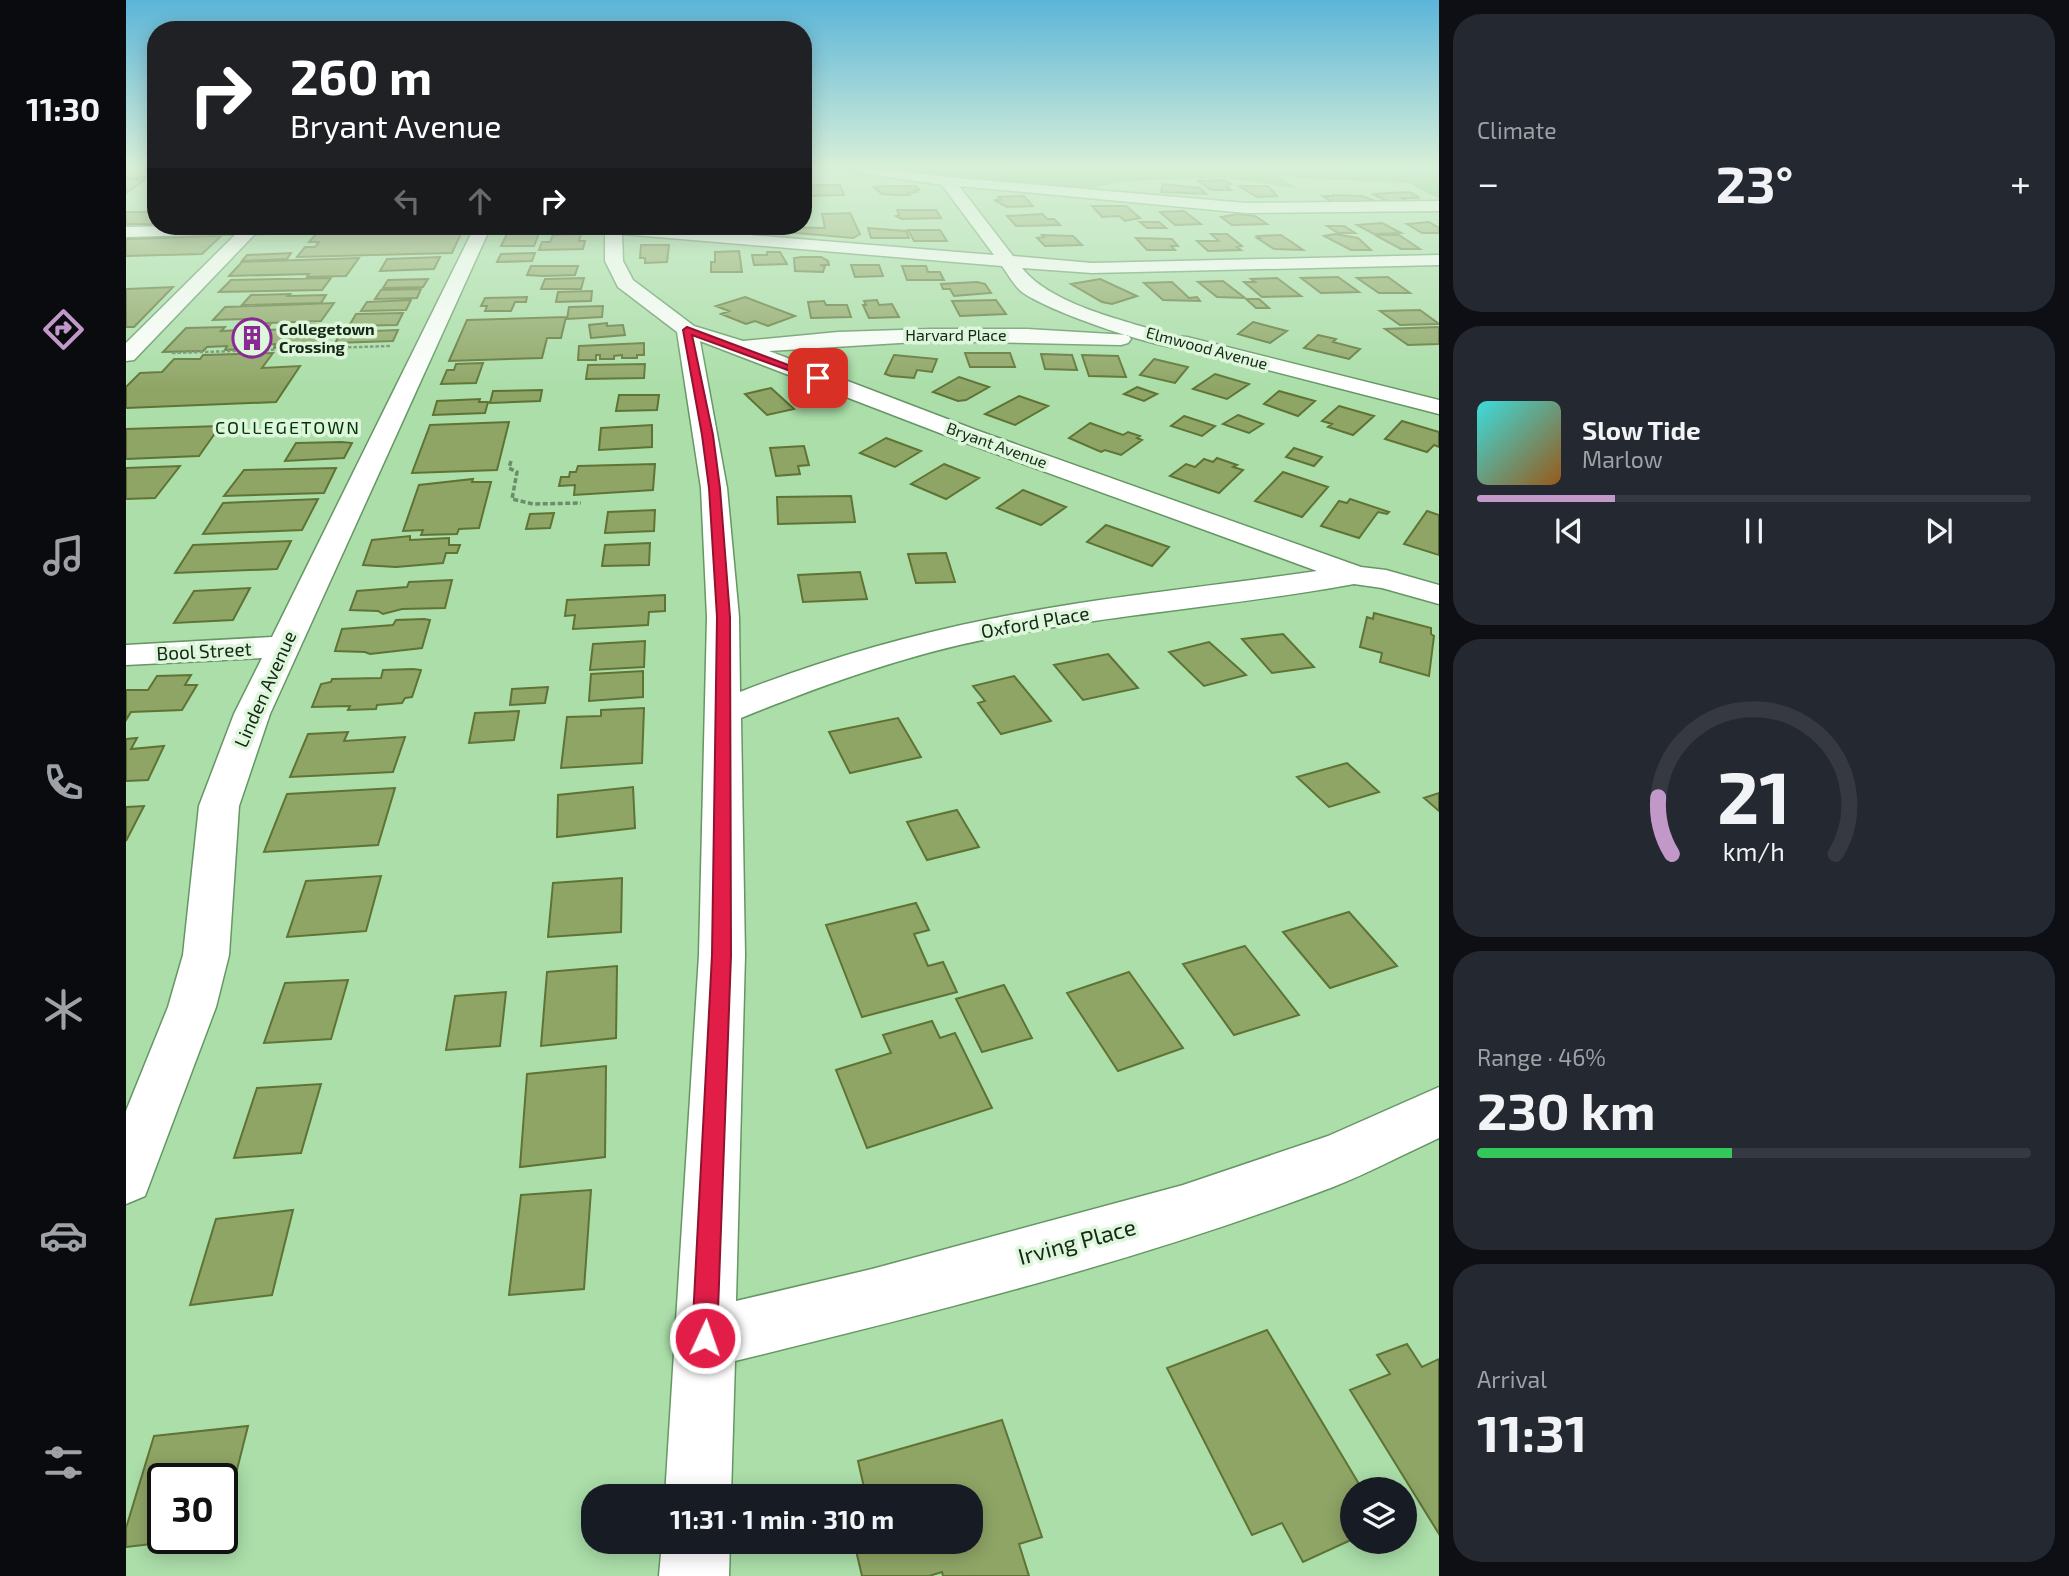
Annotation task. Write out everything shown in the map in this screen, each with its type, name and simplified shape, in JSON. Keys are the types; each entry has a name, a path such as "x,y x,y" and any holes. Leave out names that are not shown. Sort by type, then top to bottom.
{"street":[{"path":"126,355 236,243"},
{"name":"Linden Avenue","path":"126,1177 191,1007 206,955 222,794 252,714 475,243"},
{"name":"Bryant Avenue","path":"613,243 614,261 625,283 687,330 740,347 967,435 1356,575 1386,579 1439,595"},
{"path":"786,243 1112,268 1439,260"},
{"name":"Elmwood Avenue","path":"992,243 1019,280 1044,297 1172,342 1187,343 1439,407"},
{"path":"1318,248 1339,262"},
{"path":"1401,261 1429,281"},
{"path":"687,330 708,435 715,488 723,617 722,955 699,1484"},
{"name":"Harvard Place","path":"740,347 918,335 1067,336 1172,342"},
{"name":"Oxford Place","path":"723,712 874,657 986,630 1081,613 1356,575"},
{"name":"Bool Street","path":"126,654 283,647"},
{"name":"Irving Place","path":"705,1338 872,1298 1183,1213 1334,1160 1439,1112"},
{"path":"694,1576 695,1554"}],"path":[{"path":"163,354 391,346"},
{"path":"511,461 509,468 517,472 512,499 533,504 581,503"}],"building":[{"path":"126,243 214,243 202,254 126,256"},
{"path":"319,243 457,243 452,253 297,257 305,247 315,247"},
{"path":"503,243 535,243 534,246 501,246"},
{"path":"542,243 585,243 583,249 539,250"},
{"path":"1042,243 1080,243 1082,245 1045,246"},
{"path":"1140,243 1175,243 1178,246 1171,246 1175,250 1147,250"},
{"path":"1199,243 1238,243 1242,246 1237,247 1241,250 1208,251"},
{"path":"1264,243 1292,243 1303,250 1274,249"},
{"path":"1337,243 1363,243 1371,250 1351,250"},
{"path":"1389,243 1410,243 1420,249 1401,249"},
{"path":"641,245 669,245 667,262 645,263 645,258 640,258"},
{"path":"739,251 742,272 711,272 715,252"},
{"path":"767,252 780,252 787,264 754,265 752,255 767,255"},
{"path":"291,253 287,259 242,261 247,255"},
{"path":"535,253 532,261 497,262 501,254"},
{"path":"440,257 434,269 380,271 387,259"},
{"path":"821,257 828,261 829,265 820,265 825,266 823,272 795,271 794,258"},
{"path":"359,258 346,276 229,276 242,262"},
{"path":"851,265 879,265 883,276 855,277"},
{"path":"531,266 578,266 575,275 543,276 527,275"},
{"path":"902,266 926,266 928,272 940,272 944,280 907,280"},
{"path":"1338,277 1359,292 1321,293 1301,278"},
{"path":"1388,277 1410,293 1379,293 1357,278"},
{"path":"331,278 322,290 219,292 231,280"},
{"path":"584,278 581,289 541,289 545,279"},
{"path":"1277,278 1301,296 1262,297 1244,282 1255,282 1251,279"},
{"path":"428,279 423,287 383,288 388,280"},
{"path":"1100,279 1137,296 1112,304 1102,302 1071,284"},
{"path":"1223,281 1245,298 1217,297 1198,282"},
{"path":"1172,282 1189,298 1197,297 1200,301 1163,300 1144,283"},
{"path":"941,284 985,284 991,293 954,296 950,289 943,289"},
{"path":"173,287 134,327 126,327 126,289"},
{"path":"421,289 417,298 375,299 381,290"},
{"path":"592,291 591,301 556,302 558,292"},
{"path":"290,294 288,296 326,295 321,303 242,305 251,295"},
{"path":"527,297 526,302 515,302 511,311 485,311 487,306 481,306 485,298"},
{"path":"745,297 795,316 768,326 755,321 746,324 721,314 729,311 716,306"},
{"path":"1246,299 1259,299 1269,308 1256,308"},
{"path":"411,300 406,310 361,311 367,302"},
{"path":"877,300 879,305 892,304 899,317 869,318 864,301"},
{"path":"996,300 1006,314 960,316 952,301"},
{"path":"824,301 826,305 847,305 851,317 811,318 808,302"},
{"path":"334,303 321,321 240,324 244,319 213,320 225,307"},
{"path":"603,306 602,317 567,319 569,307"},
{"path":"1420,310 1439,324 1400,325 1380,311"},
{"path":"403,313 397,325 349,326 356,314"},
{"path":"566,317 561,338 547,338 542,358 449,361 467,320"},
{"path":"1253,322 1287,331 1270,343 1238,334"},
{"path":"607,323 607,326 623,325 625,335 591,338 589,325"},
{"name":"Collegetown Crossing","path":"314,324 311,328 334,327 320,347 274,348 275,344 254,345 250,349 225,350 227,346 207,347 203,351 163,352 186,328 225,327 221,331 270,325 267,330"},
{"path":"1439,327 1439,344 1408,345 1385,329"},
{"path":"398,330 393,341 335,343 342,332"},
{"path":"1318,335 1360,349 1349,359 1304,348"},
{"path":"644,343 644,355 637,355 637,358 622,358 622,355 614,356 614,359 600,359 600,355 596,355 596,360 578,360 579,346"},
{"path":"273,353 262,368 300,366 276,402 126,408 126,387 140,373 162,372 174,359 200,359 203,355"},
{"path":"965,353 1010,353 1015,367 970,367"},
{"path":"1041,354 1072,355 1077,370 1045,369"},
{"path":"894,355 937,359 932,372 917,370 914,378 891,376 885,374"},
{"path":"1082,355 1118,356 1126,377 1089,376"},
{"path":"1154,359 1188,367 1175,383 1140,375"},
{"path":"483,363 476,383 441,384 447,370 454,370 456,364"},
{"path":"645,364 644,378 586,379 588,365"},
{"path":"1215,374 1249,384 1227,399 1193,389"},
{"path":"959,377 989,387 966,400 958,401 933,392"},
{"path":"1137,387 1157,394 1144,401 1124,394"},
{"path":"771,388 794,409 767,415 745,394"},
{"path":"542,390 540,401 490,403 493,391"},
{"path":"1279,391 1315,401 1298,416 1264,404"},
{"path":"619,395 659,395 657,410 616,411"},
{"path":"1019,396 1048,406 1015,425 985,414"},
{"path":"480,399 479,402 488,402 485,413 433,415 437,401"},
{"path":"1339,406 1374,416 1353,435 1328,427 1332,424 1322,421"},
{"path":"1238,415 1263,424 1249,433 1223,424"},
{"path":"1184,416 1215,426 1202,436 1171,426"},
{"path":"1402,421 1439,432 1439,447 1434,445 1427,452 1385,439"},
{"path":"509,422 497,470 412,473 430,425"},
{"path":"1090,423 1123,435 1128,432 1140,436 1137,438 1142,440 1121,455 1105,450 1101,452 1069,438"},
{"path":"652,425 652,447 599,450 601,428"},
{"path":"220,426 199,456 126,459 126,429"},
{"path":"886,438 921,451 895,467 860,453"},
{"path":"296,443 352,443 344,458 285,461"},
{"path":"804,446 809,465 798,466 800,474 776,476 770,448"},
{"path":"1294,448 1322,457 1314,466 1286,457"},
{"path":"1217,458 1243,470 1219,493 1170,476 1186,464 1195,467 1204,459 1213,462"},
{"path":"655,464 653,490 574,495 575,485 559,486 561,477 569,477 570,472 576,472 578,466"},
{"path":"944,464 979,478 946,499 911,484"},
{"path":"180,466 155,498 126,499 126,468"},
{"path":"336,468 324,493 224,496 244,470"},
{"path":"1283,472 1328,487 1302,517 1255,501"},
{"path":"473,479 472,482 491,482 479,528 459,529 457,534 421,535 423,530 403,531 419,485"},
{"path":"1023,490 1066,507 1041,525 997,508"},
{"path":"851,496 855,522 778,524 777,497"},
{"path":"318,499 302,530 203,534 223,503"},
{"path":"1350,499 1389,512 1378,512 1359,538 1321,526 1339,501 1347,503"},
{"path":"655,510 654,531 605,533 608,512"},
{"path":"1427,511 1439,515 1439,555 1404,544"},
{"path":"554,513 550,528 526,529 530,514"},
{"path":"1106,525 1169,547 1152,566 1087,542"},
{"path":"410,536 410,540 449,538 449,545 460,545 457,553 446,553 443,563 396,567 363,565 372,540"},
{"path":"291,541 277,569 175,573 193,545"},
{"path":"650,543 649,565 602,566 605,545"},
{"path":"946,553 955,582 916,583 908,554"},
{"path":"860,572 867,599 803,602 798,575"},
{"path":"452,580 445,608 402,609 383,614 378,611 350,610 357,591 407,587 409,582"},
{"path":"250,588 233,620 174,623 194,591"},
{"path":"665,595 665,611 649,612 648,625 573,629 575,615 565,616 567,600"},
{"path":"1374,613 1431,628 1431,634 1434,636 1429,676 1380,662 1382,653 1360,647 1367,617 1373,619"},
{"path":"396,620 430,620 422,648 370,654 335,651 342,629 393,625"},
{"path":"1283,634 1314,667 1272,673 1242,639"},
{"path":"645,641 644,667 590,670 593,644"},
{"path":"1209,642 1246,675 1204,686 1169,652"},
{"path":"1108,654 1138,688 1083,700 1054,665"},
{"path":"383,670 421,670 412,697 405,698 402,703 377,705 376,709 348,710 350,706 312,707 321,684 331,682 332,679 381,678"},
{"path":"643,671 643,697 589,701 591,674"},
{"path":"191,675 185,685 197,685 182,710 131,712 126,720 126,690 148,690 157,676"},
{"path":"1014,676 1051,721 1001,734 978,703 985,701 973,686"},
{"path":"548,687 545,703 510,705 512,689"},
{"path":"644,708 642,763 561,768 567,717 601,716 601,710"},
{"path":"519,711 514,740 469,743 475,713"},
{"path":"898,718 921,757 850,773 829,732"},
{"path":"348,732 344,741 405,737 393,772 290,777 308,734"},
{"path":"137,738 131,749 164,746 148,780 126,781 126,739"},
{"path":"1347,763 1379,792 1329,807 1297,777"},
{"path":"633,787 635,828 557,837 558,795"},
{"path":"395,788 378,845 264,852 287,794"},
{"path":"1439,793 1439,811 1424,798"},
{"path":"144,806 126,841 126,807"},
{"path":"957,810 979,847 927,860 907,822"},
{"path":"381,876 366,931 287,937 306,881"},
{"path":"622,878 621,932 548,937 553,883"},
{"path":"916,903 929,930 914,934 928,966 943,962 957,992 862,1017 826,925"},
{"path":"1349,912 1397,966 1330,988 1283,932"},
{"path":"1245,946 1299,1015 1234,1035 1183,964"},
{"path":"617,966 616,1038 541,1046 547,972"},
{"path":"1129,972 1183,1048 1118,1071 1067,993"},
{"path":"348,980 331,1039 264,1043 285,983"},
{"path":"1004,985 1032,1038 982,1052 956,999"},
{"path":"506,992 500,1046 446,1050 455,996"},
{"path":"932,1021 940,1038 955,1033 992,1108 867,1148 836,1070 891,1053 883,1035"},
{"path":"606,1066 605,1157 520,1167 527,1074"},
{"path":"321,1084 301,1153 234,1158 257,1088"},
{"path":"591,1190 584,1289 509,1295 521,1195"},
{"path":"293,1210 272,1295 190,1305 216,1219"},
{"path":"1267,1330 1355,1477 1340,1477 1340,1545 1303,1562 1282,1523 1252,1535 1167,1368"},
{"path":"1407,1344 1422,1367 1439,1359 1439,1534 1417,1498 1417,1477 1404,1477 1350,1390 1390,1374 1377,1355"},
{"path":"1002,1420 1042,1537 1019,1544 1029,1576 943,1576 942,1572 929,1576 862,1576 857,1554 983,1554 983,1484 863,1484 858,1461"},
{"path":"248,1426 238,1466 238,1463 147,1463 147,1545 126,1547 126,1528 154,1436"}],"place":[{"name":"Collegetown Crossing","path":"252,338"}],"district":[{"name":"COLLEGETOWN","path":"288,428"}],"route":[{"path":"705,1338 722,955 723,617 715,488 708,435 687,330 740,347 818,378"}]}
